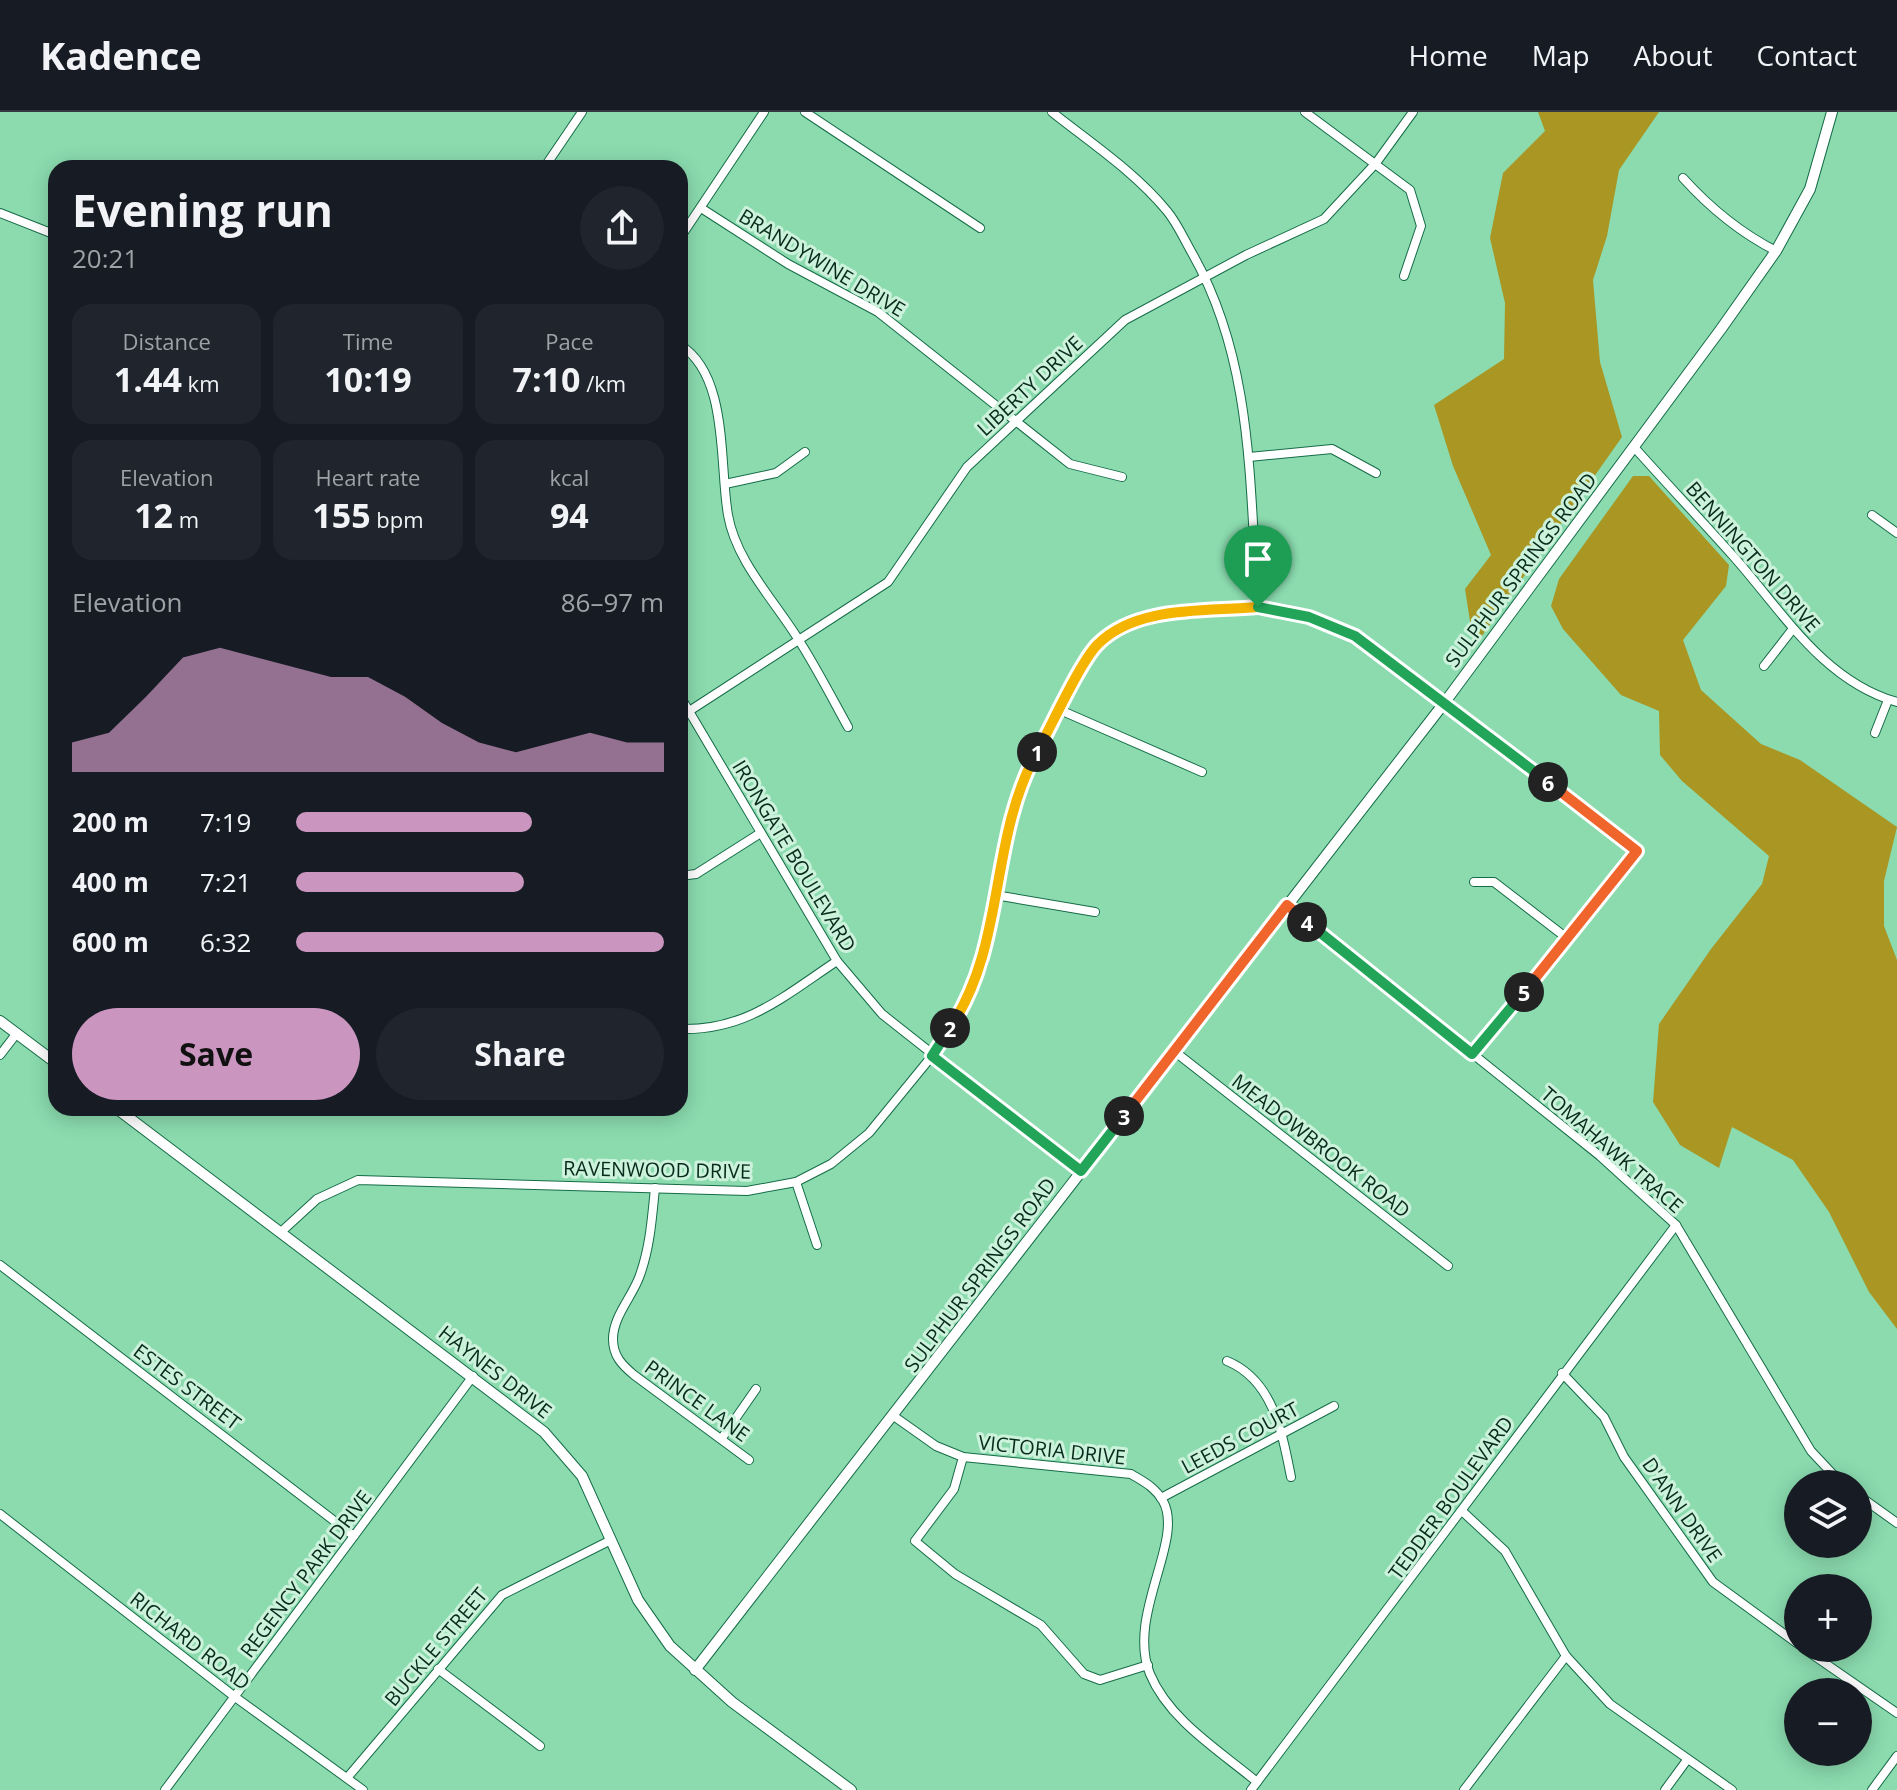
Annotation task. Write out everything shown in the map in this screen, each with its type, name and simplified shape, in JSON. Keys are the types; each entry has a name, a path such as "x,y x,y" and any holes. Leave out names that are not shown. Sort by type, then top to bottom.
{"street":[{"path":"549,160 582,112"},
{"path":"688,227 764,112"},
{"path":"805,112 980,228"},
{"path":"1052,112 1139,181 1169,213 1206,278 1234,350 1249,457 1258,607"},
{"path":"1305,112 1410,190 1421,226 1404,276"},
{"name":"LIBERTY DRIVE","path":"688,713 888,582 967,467 1125,320 1324,219 1376,163 1413,112"},
{"name":"SULPHUR SPRINGS ROAD","path":"695,1670 895,1417 1081,1171 1445,702 1634,447 1776,251 1810,189 1832,112"},
{"path":"1683,178 1707,204 1744,234 1776,251"},
{"name":"BRANDYWINE DRIVE","path":"701,208 788,264 878,312 1070,464 1122,477"},
{"path":"0,213 48,232"},
{"path":"688,350 711,382 728,518 753,573 800,642 848,727"},
{"name":"BENNINGTON DRIVE","path":"1634,447 1736,560 1792,630 1847,679 1892,701"},
{"path":"1249,457 1332,449 1376,473"},
{"path":"725,484 776,473 805,452"},
{"path":"1872,515 1897,533"},
{"name":"RAVENWOOD DRIVE","path":"281,1232 317,1199 358,1180 747,1191 796,1182 831,1164 869,1133 932,1056 967,1003 983,964 1012,808 1025,772 1096,646 1116,630 1144,617 1258,607 1309,617 1355,636 1445,702 1637,851 1568,939"},
{"path":"1764,666 1792,630"},
{"path":"1875,733 1892,701"},
{"name":"IRONGATE BOULEVARD","path":"688,708 759,834 837,961 882,1014 1081,1171"},
{"path":"1060,710 1202,772"},
{"path":"688,875 696,874 759,834"},
{"path":"1472,1054 1568,939 1494,882 1474,882"},
{"path":"995,895 1095,912"},
{"name":"TOMAHAWK TRACE","path":"1287,905 1600,1156 1676,1225 1811,1451 1829,1470"},
{"path":"688,1029 706,1030 735,1024 757,1014 837,961"},
{"path":"0,1021 48,1057"},
{"path":"0,1055 17,1033"},
{"name":"MEADOWBROOK ROAD","path":"1174,1051 1448,1266"},
{"name":"HAYNES DRIVE","path":"127,1116 544,1432 582,1476 638,1600 670,1646 695,1670 851,1790"},
{"path":"796,1182 817,1245"},
{"name":"PRINCE LANE","path":"655,1188 649,1243 640,1277 618,1318 613,1335 614,1351 622,1365 634,1375 749,1460"},
{"name":"TEDDER BOULEVARD","path":"1254,1786 1676,1225"},
{"name":"ESTES STREET","path":"0,1265 354,1536"},
{"path":"1227,1361 1257,1380 1282,1436 1291,1477"},
{"name":"D'ANN DRIVE","path":"1562,1373 1604,1417 1624,1457 1713,1582 1784,1634"},
{"name":"REGENCY PARK DRIVE","path":"165,1790 473,1376"},
{"path":"722,1438 756,1389"},
{"name":"LEEDS COURT","path":"1161,1498 1334,1406"},
{"name":"VICTORIA DRIVE","path":"895,1417 936,1446 963,1457 1131,1474 1153,1487 1161,1498"},
{"path":"963,1457 954,1489 915,1541 955,1574 1041,1625 1084,1674 1100,1680 1148,1665"},
{"path":"1161,1498 1165,1504 1168,1532 1142,1629 1150,1674 1178,1716 1254,1786"},
{"path":"1872,1505 1897,1523"},
{"path":"1462,1511 1505,1551 1566,1656 1610,1704 1732,1790"},
{"name":"RICHARD ROAD","path":"0,1514 235,1697 363,1790"},
{"name":"BUCKLE STREET","path":"347,1778 502,1595 611,1540"},
{"path":"1464,1790 1566,1656"},
{"path":"1823,1662 1897,1713"},
{"path":"438,1669 540,1746"},
{"path":"1872,1790 1897,1756"},
{"path":"1665,1790 1687,1760"}],"shaded area":[{"path":"1538,112 1659,112 1619,170 1607,236 1593,280 1600,362 1622,437 1474,647 1465,589 1491,555 1453,466 1434,405 1504,359 1505,303 1490,238 1503,173 1545,131"},
{"path":"1633,476 1649,476 1729,565 1726,586 1683,640 1701,690 1761,744 1800,760 1897,827 1884,881 1884,926 1897,960 1897,1329 1869,1292 1829,1212 1793,1160 1732,1127 1719,1168 1680,1145 1653,1102 1659,1024 1711,949 1762,884 1769,856 1682,781 1660,755 1659,711 1621,695 1563,629 1551,606 1559,579"}],"route":[{"path":"1258,607 1309,617 1355,636 1637,851 1472,1054 1287,905 1081,1171 932,1056 967,1003 983,964 1012,808 1025,772 1096,646 1116,630 1144,617 1258,607"}]}
